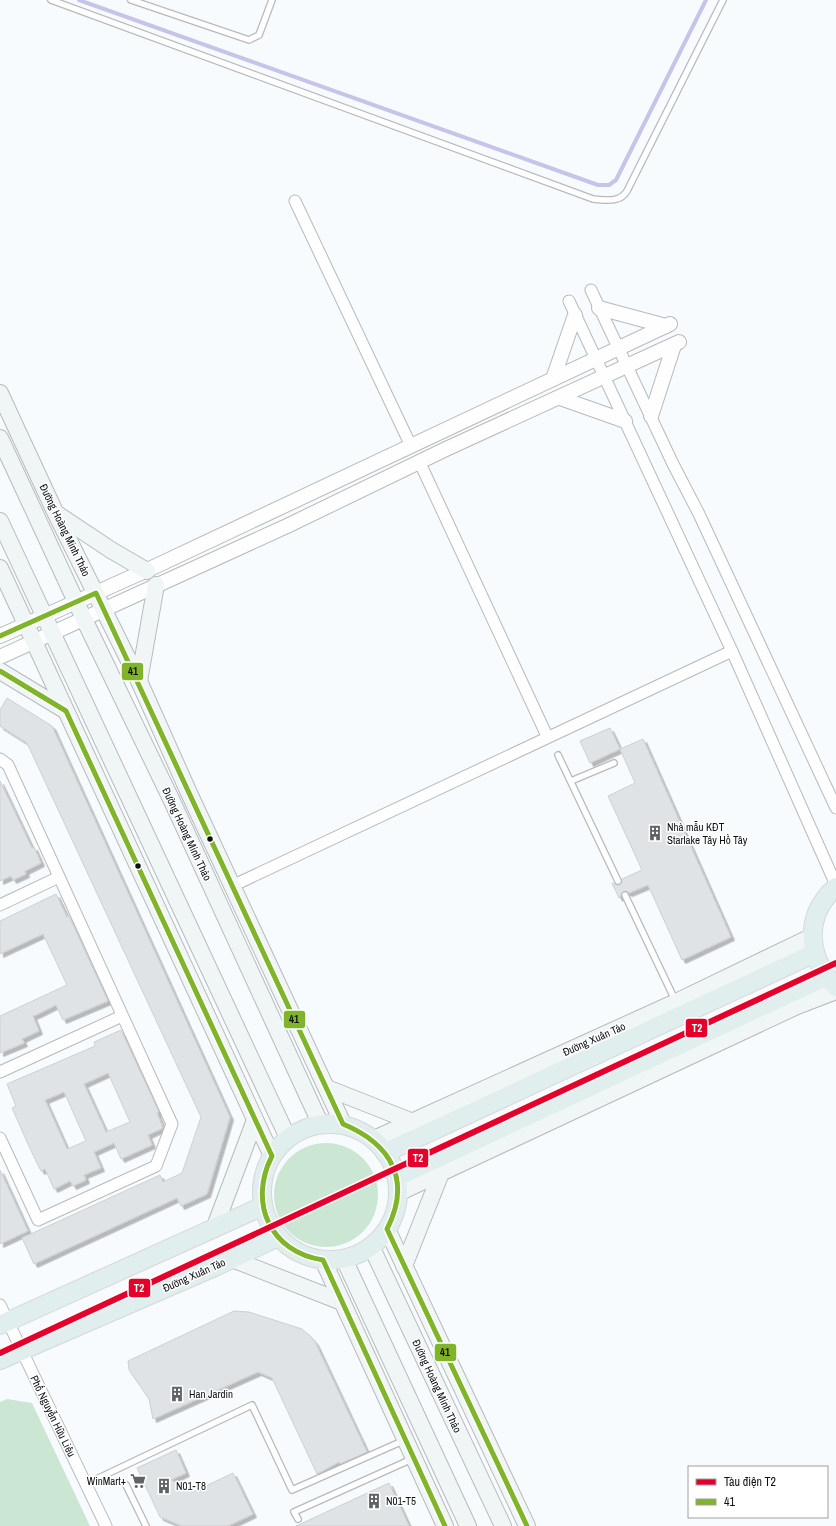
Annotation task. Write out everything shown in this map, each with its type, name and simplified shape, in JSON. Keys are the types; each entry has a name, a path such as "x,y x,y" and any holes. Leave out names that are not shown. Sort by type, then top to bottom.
{"main road":[{"name":"Đường Hoàng Minh Thảo","path":"0,393 56,514 139,681 189,793 343,1124"},
{"name":"Đường Hoàng Minh Thảo","path":"0,438 172,801 320,1123"},
{"path":"39,522 56,514 111,550 152,568"},
{"path":"0,521 288,1138"},
{"path":"0,568 272,1156"},
{"path":"139,681 156,585"},
{"path":"0,671 66,711"},
{"path":"66,711 84,703"},
{"path":"172,801 189,793"},
{"path":"397,1185 831,982 814,945 817,914 828,894 836,886"},
{"name":"Đường Xuân Tảo","path":"380,1146 413,1122 676,1002 814,945"},
{"name":"Đường Xuân Tảo","path":"380,1146 814,945"},
{"path":"397,1185 441,1173 798,1006 836,991"},
{"path":"327,1088 413,1122"},
{"path":"214,1229 255,1120"},
{"path":"320,1123 343,1124 355,1128 380,1146 397,1185 398,1199 393,1220 380,1240 361,1254 344,1259 316,1260 294,1251 278,1237 265,1215 263,1206 261,1192 265,1169 275,1150 298,1131 320,1123"},
{"path":"404,1266 441,1173"},
{"path":"4,1323 263,1206"},
{"name":"Đường Hoàng Minh Thảo","path":"387,1228 526,1526"},
{"name":"Đường Xuân Tảo","path":"0,1360 232,1259 278,1237"},
{"name":"Đường Hoàng Minh Thảo","path":"371,1246 503,1526"},
{"path":"232,1259 342,1302"},
{"path":"344,1259 468,1526"},
{"path":"323,1260 445,1526"}],"street":[{"path":"296,201 411,446"},
{"path":"591,290 650,416 699,514 836,808"},
{"path":"569,301 732,651 836,886"},
{"path":"0,636 152,568 668,325 599,308"},
{"path":"553,379 576,315"},
{"path":"0,657 677,344 650,416"},
{"path":"560,398 625,422"},
{"path":"420,463 547,736"},
{"path":"232,886 547,736 732,651"},
{"path":"0,759 8,765 172,1124 156,1166 38,1220 0,1138"},
{"path":"0,905 59,877"},
{"path":"0,1072 122,1016"},
{"name":"Phố Nguyễn Hữu Liêu","path":"0,1305 4,1323 21,1351 106,1526"}],"lane":[{"path":"51,0 593,199 618,200 624,197 723,0"},
{"path":"131,0 248,40 259,36 272,0"},
{"path":"558,755 618,881"},
{"path":"571,782 614,763"},
{"path":"625,895 676,1002"},
{"path":"86,1484 252,1405 292,1490 405,1440"},
{"path":"298,1519 294,1512 414,1458"},
{"path":"126,1485 146,1526"}],"green space":[{"path":"326,1143 346,1147 363,1158 374,1175 378,1195 374,1215 363,1232 346,1243 326,1247 306,1243 289,1232 278,1215 274,1195 278,1175 289,1158 306,1147"},
{"path":"7,1399 32,1403 90,1526 0,1526 0,1402"}],"building":[{"path":"7,698 52,726 230,1117 207,1194 181,1206 177,1198 34,1264 22,1238 160,1175 163,1182 182,1173 201,1117 27,743 0,726 0,710"},
{"path":"610,728 620,749 590,763 580,741"},
{"name":"Nhà mẫu KĐT Starlake Tây Hồ Tây","path":"643,739 731,937 682,960 648,885 629,893 624,891 619,898 612,883 619,885 622,879 642,870 608,796 635,783 620,749"},
{"path":"0,781 32,848 34,847 41,863 25,871 26,874 13,880 11,876 0,881"},
{"path":"56,894 67,917 69,916 108,1001 63,1020 56,1005 33,1016 39,1031 22,1039 24,1043 0,1053 0,1016 67,985 43,934 0,954 0,921"},
{"path":"121,1030 159,1112 157,1113 163,1128 148,1135 152,1145 121,1159 114,1143 94,1152 101,1168 84,1175 86,1180 73,1186 70,1181 54,1189 45,1169 41,1171 32,1153 12,1108 16,1106 7,1084 95,1046 94,1042","holes":["108,1073 130,1122 106,1132 84,1084","64,1092 86,1141 67,1149 45,1100"]},
{"path":"0,1170 28,1231 0,1244"},
{"name":"Han Jardin","path":"234,1311 249,1312 302,1329 310,1336 315,1342 367,1452 340,1464 339,1462 317,1474 272,1378 258,1372 153,1419 149,1399 129,1370 128,1361"},
{"name":"N01-T8","path":"176,1450 186,1473 171,1480 193,1492 233,1473 253,1514 228,1526 182,1526 160,1517 137,1468"},
{"name":"N01-T5","path":"389,1483 409,1526 296,1526"}],"waterway":[{"path":"79,0 598,185 609,185 616,180 706,0"}],"metro line":[{"name":"T2","path":"0,1353 836,963"}],"transit line":[{"name":"41","path":"0,636 96,593 343,1124 360,1132 374,1142 385,1153 392,1166 397,1180 397,1195 394,1211 387,1229 527,1526"},
{"name":"41","path":"0,671 66,711 272,1156 265,1174 262,1191 264,1207 269,1223 277,1236 289,1247 305,1255 323,1260 445,1526"}],"place":[{"name":"Nhà mẫu KĐT Starlake Tây Hồ Tây","path":"655,833"},
{"name":"Han Jardin","path":"177,1394"},
{"name":"WinMart+","path":"138,1481"},
{"name":"N01-T8","path":"164,1486"},
{"name":"N01-T5","path":"374,1501"}]}
